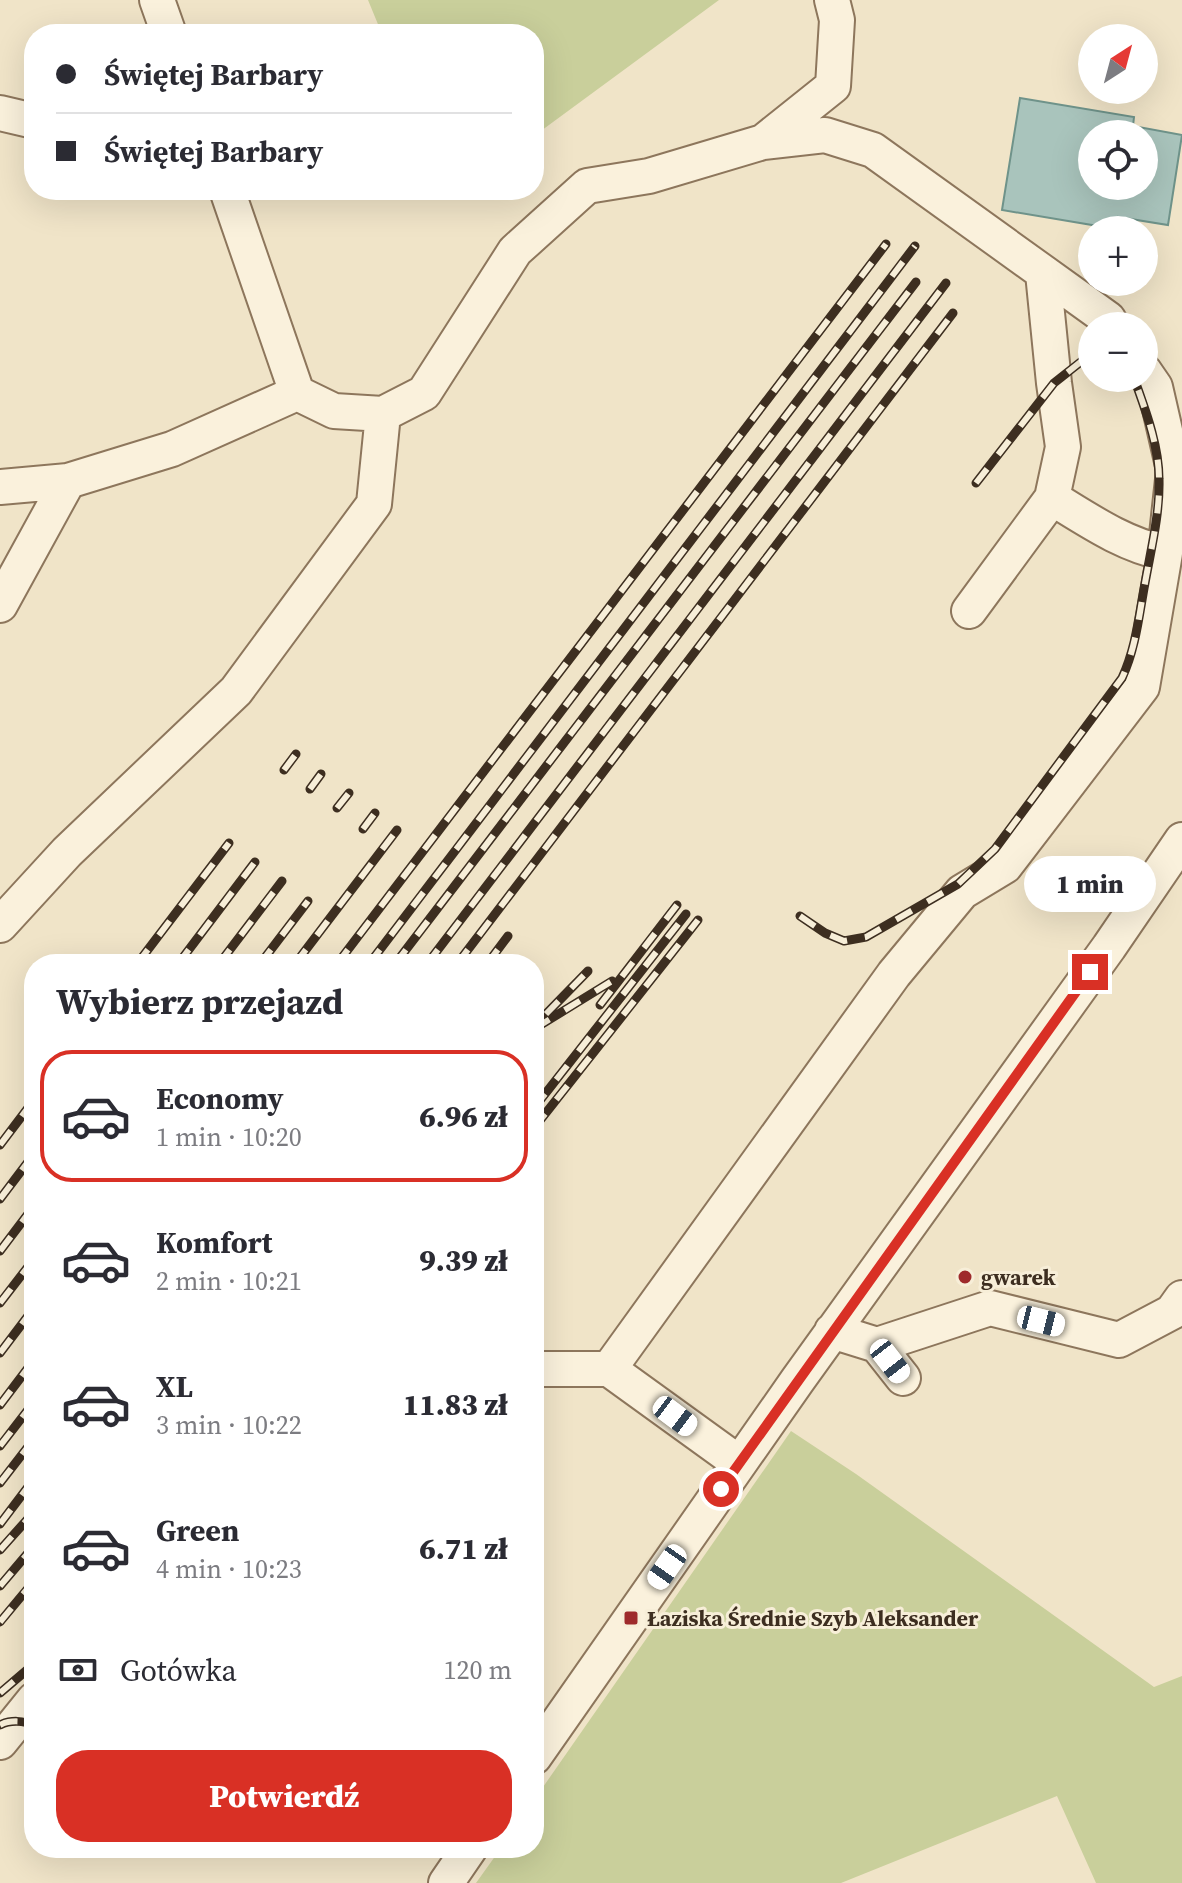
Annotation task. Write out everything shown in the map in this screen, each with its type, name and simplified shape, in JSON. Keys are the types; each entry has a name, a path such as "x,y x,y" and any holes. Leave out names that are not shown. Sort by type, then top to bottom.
{"street":[{"path":"157,0 165,24"},
{"path":"763,142 833,86 837,20 832,0"},
{"path":"0,113 24,119"},
{"path":"230,200 297,393 334,411 383,414 424,393 515,251 587,186 649,176 763,142 825,135 873,150 1098,312"},
{"path":"969,611 1052,498 1063,447 1043,273"},
{"path":"609,1369 894,974 962,892 1005,866 1142,687 1165,553 1174,470 1156,392"},
{"path":"0,487 68,481 172,449 297,393"},
{"path":"0,925 67,852 236,691 374,504 383,414"},
{"path":"0,605 68,481"},
{"path":"1052,498 1105,531 1165,553"},
{"path":"544,1743 832,1331 1180,848"},
{"path":"877,1345 990,1308 1119,1340 1172,1312 1182,1298"},
{"path":"832,1331 877,1345 903,1378"},
{"path":"544,1369 609,1369 739,1463"},
{"path":"0,1742 24,1712"},
{"path":"446,1883 463,1858"}],"green space":[{"path":"368,0 719,0 544,129 544,24 378,24"},
{"path":"791,1431 1154,1687 1182,1676 1182,1883 1096,1883 1057,1796 841,1883 476,1883 494,1858 544,1858 544,1786"}],"water":[{"path":"1020,98 1134,117 1134,120 1078,120 1078,200 1158,200 1158,131 1182,135 1168,225 1158,223 1158,216 1078,216 1078,223 1002,210"}],"railway":[{"path":"345,954 886,244"},
{"path":"377,954 915,246"},
{"path":"403,954 916,282"},
{"path":"435,954 946,283"},
{"path":"465,954 953,313"},
{"path":"976,483 1054,383 1078,364"},
{"path":"800,916 825,933 844,941 866,937 958,884 995,849 1122,678 1136,631 1155,531 1159,492 1154,440 1139,392"},
{"path":"284,770 296,754"},
{"path":"310,789 321,774"},
{"path":"337,808 349,793"},
{"path":"363,829 375,813"},
{"path":"303,954 397,830"},
{"path":"145,954 229,843"},
{"path":"186,954 255,862"},
{"path":"227,954 282,881"},
{"path":"268,954 308,901"},
{"path":"600,1005 677,905"},
{"path":"544,1095 686,914"},
{"path":"544,1115 698,920"},
{"path":"494,954 508,936"},
{"path":"546,1014 588,971"},
{"path":"544,1023 612,981"},
{"path":"0,1145 24,1113"},
{"path":"0,1199 24,1167"},
{"path":"0,1251 24,1219"},
{"path":"0,1303 24,1272"},
{"path":"0,1353 24,1321"},
{"path":"0,1405 24,1373"},
{"path":"0,1446 24,1415"},
{"path":"0,1483 24,1452"},
{"path":"0,1524 24,1492"},
{"path":"0,1550 24,1523"},
{"path":"0,1586 24,1558"},
{"path":"0,1622 24,1593"},
{"path":"0,1693 24,1673"},
{"path":"0,1725 24,1723"}],"place":[{"name":"gwarek","path":"965,1277"},
{"name":"Łaziska Średnie Szyb Aleksander","path":"631,1618"}],"route":[{"path":"721,1489 1090,972"}]}
